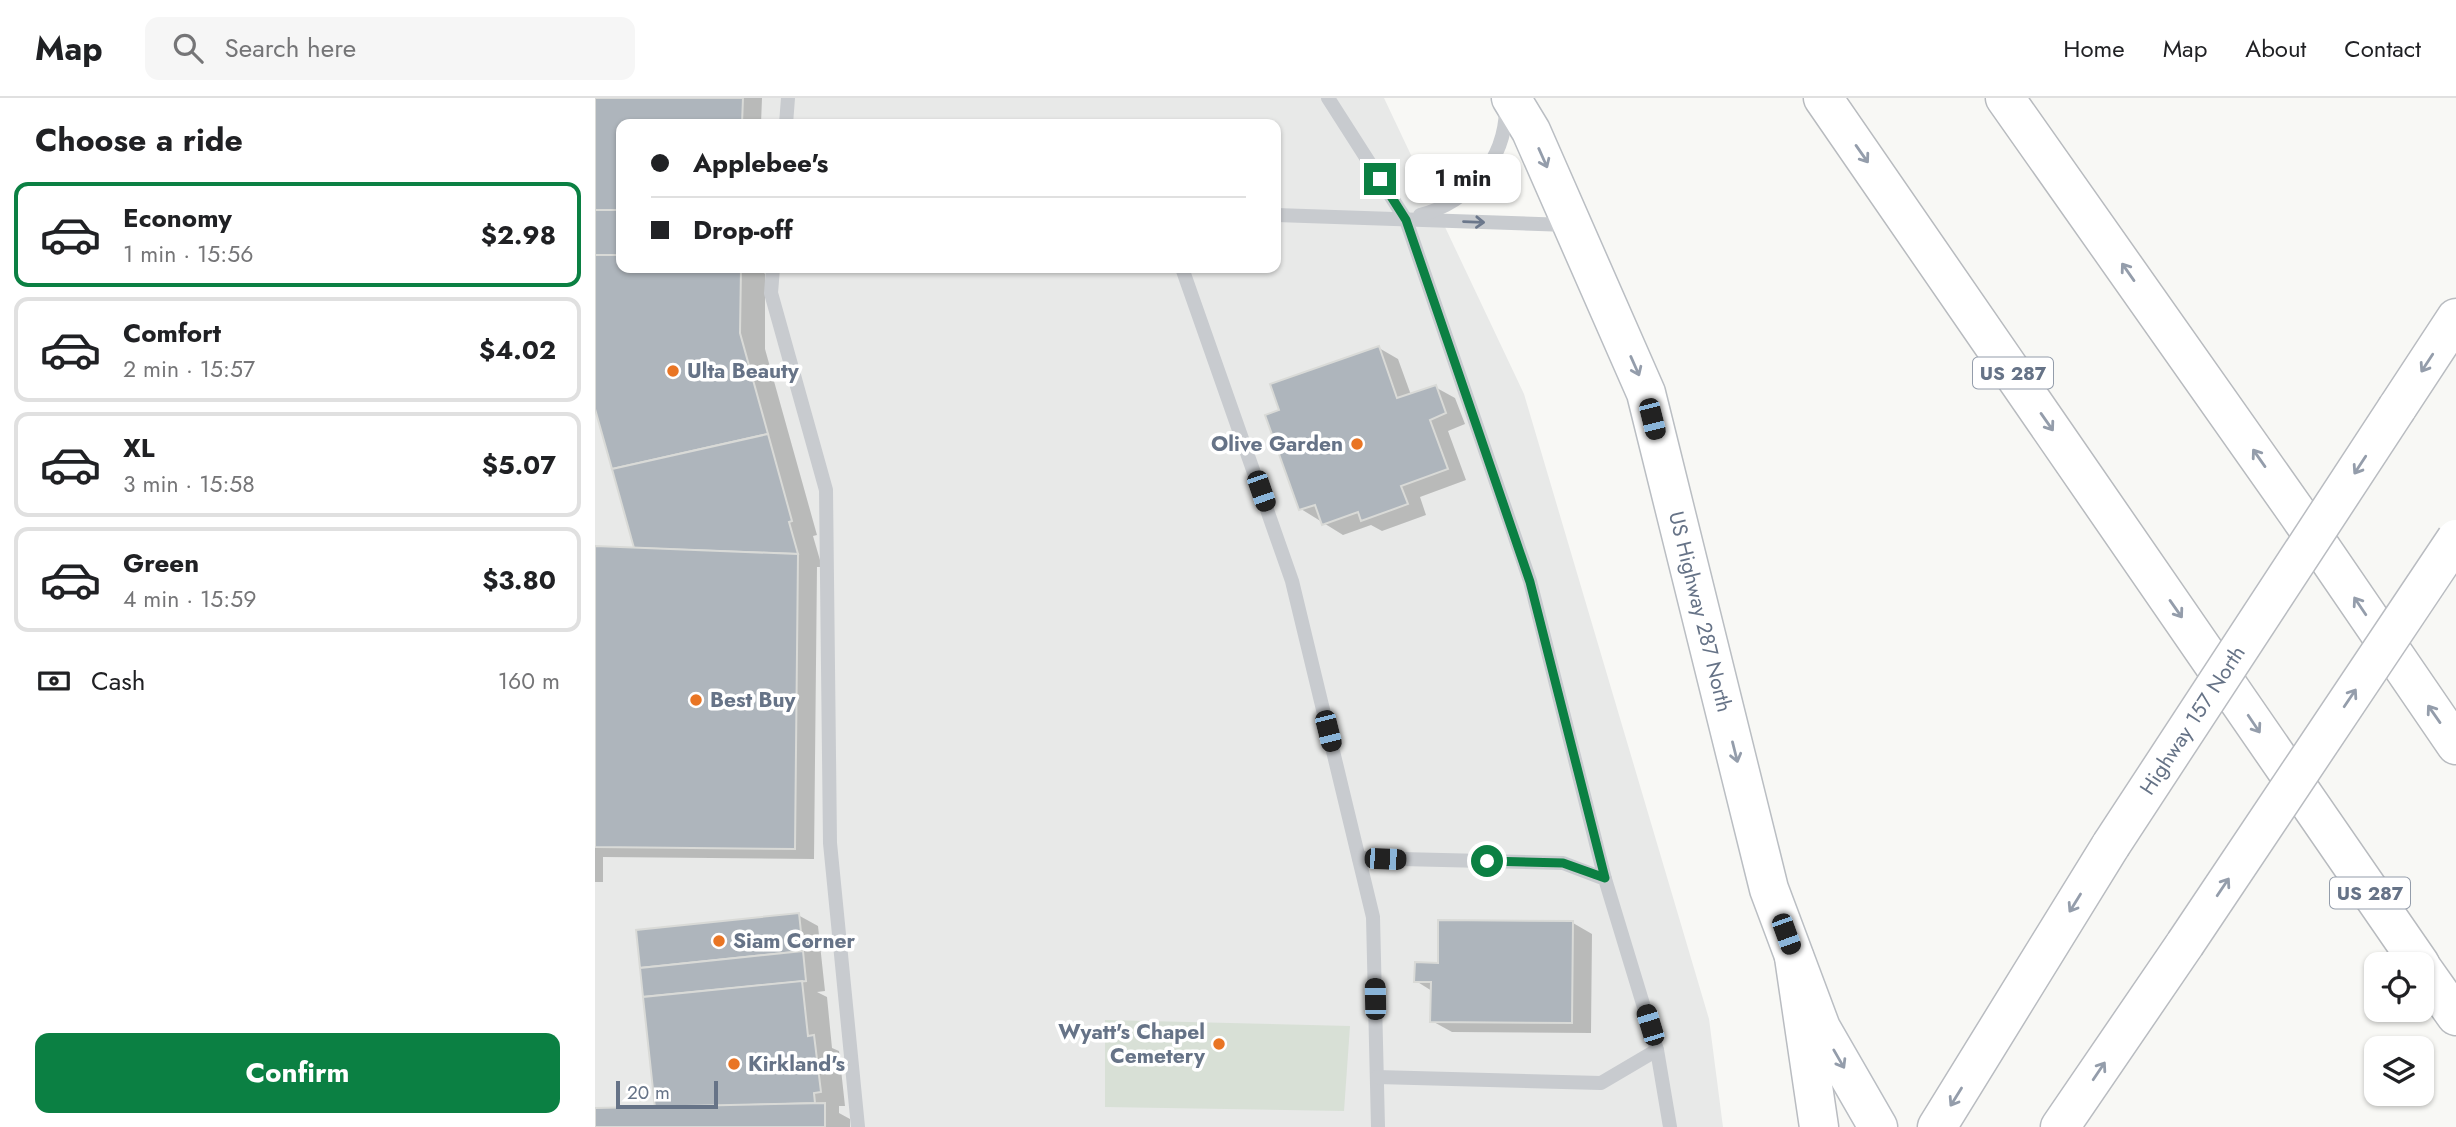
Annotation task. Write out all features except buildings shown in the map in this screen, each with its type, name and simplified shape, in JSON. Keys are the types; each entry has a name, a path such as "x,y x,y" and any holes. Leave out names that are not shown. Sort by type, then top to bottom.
{"main road":[{"name":"US Highway 287 North","path":"1509,98 1531,131 1646,393 1769,889 1821,1028 1878,1127"},
{"name":"US 287","path":"1823,98 2411,952"},
{"path":"2005,98 2298,514 2456,745"},
{"name":"Highway 157 North","path":"1937,1127 2111,845 2456,318"},
{"path":"2060,1127 2456,539"},
{"path":"1794,957 1819,1127"},
{"name":"US 287","path":"2434,985 2456,1016"}],"lane":[{"path":"786,119 788,98"},
{"path":"1328,98 1406,220 1530,582 1605,878 1657,1050 1670,1127"},
{"path":"1406,220 1440,210 1471,190 1493,162 1506,127 1509,98"},
{"path":"1281,215 1573,225"},
{"path":"773,273 771,293 826,490 830,843 858,1127"},
{"path":"1184,273 1292,581 1373,917 1378,1127"},
{"path":"1359,858 1563,863 1605,878"},
{"path":"1377,1077 1601,1083 1657,1050"}],"shaded area":[{"path":"595,98 1384,98 1524,394 1709,1019 1723,1127 595,1127"},
{"path":"1105,1020 1350,1026 1344,1111 1105,1107"}],"place":[{"name":"Ulta Beauty","path":"673,371"},
{"name":"Olive Garden","path":"1357,444"},
{"name":"Best Buy","path":"696,700"},
{"name":"Siam Corner","path":"719,941"},
{"name":"Wyatt's Chapel Cemetery","path":"1219,1044"},
{"name":"Kirkland's","path":"734,1064"}],"route":[{"path":"1380,179 1406,220 1530,582 1605,878 1563,863 1487,861"}]}
